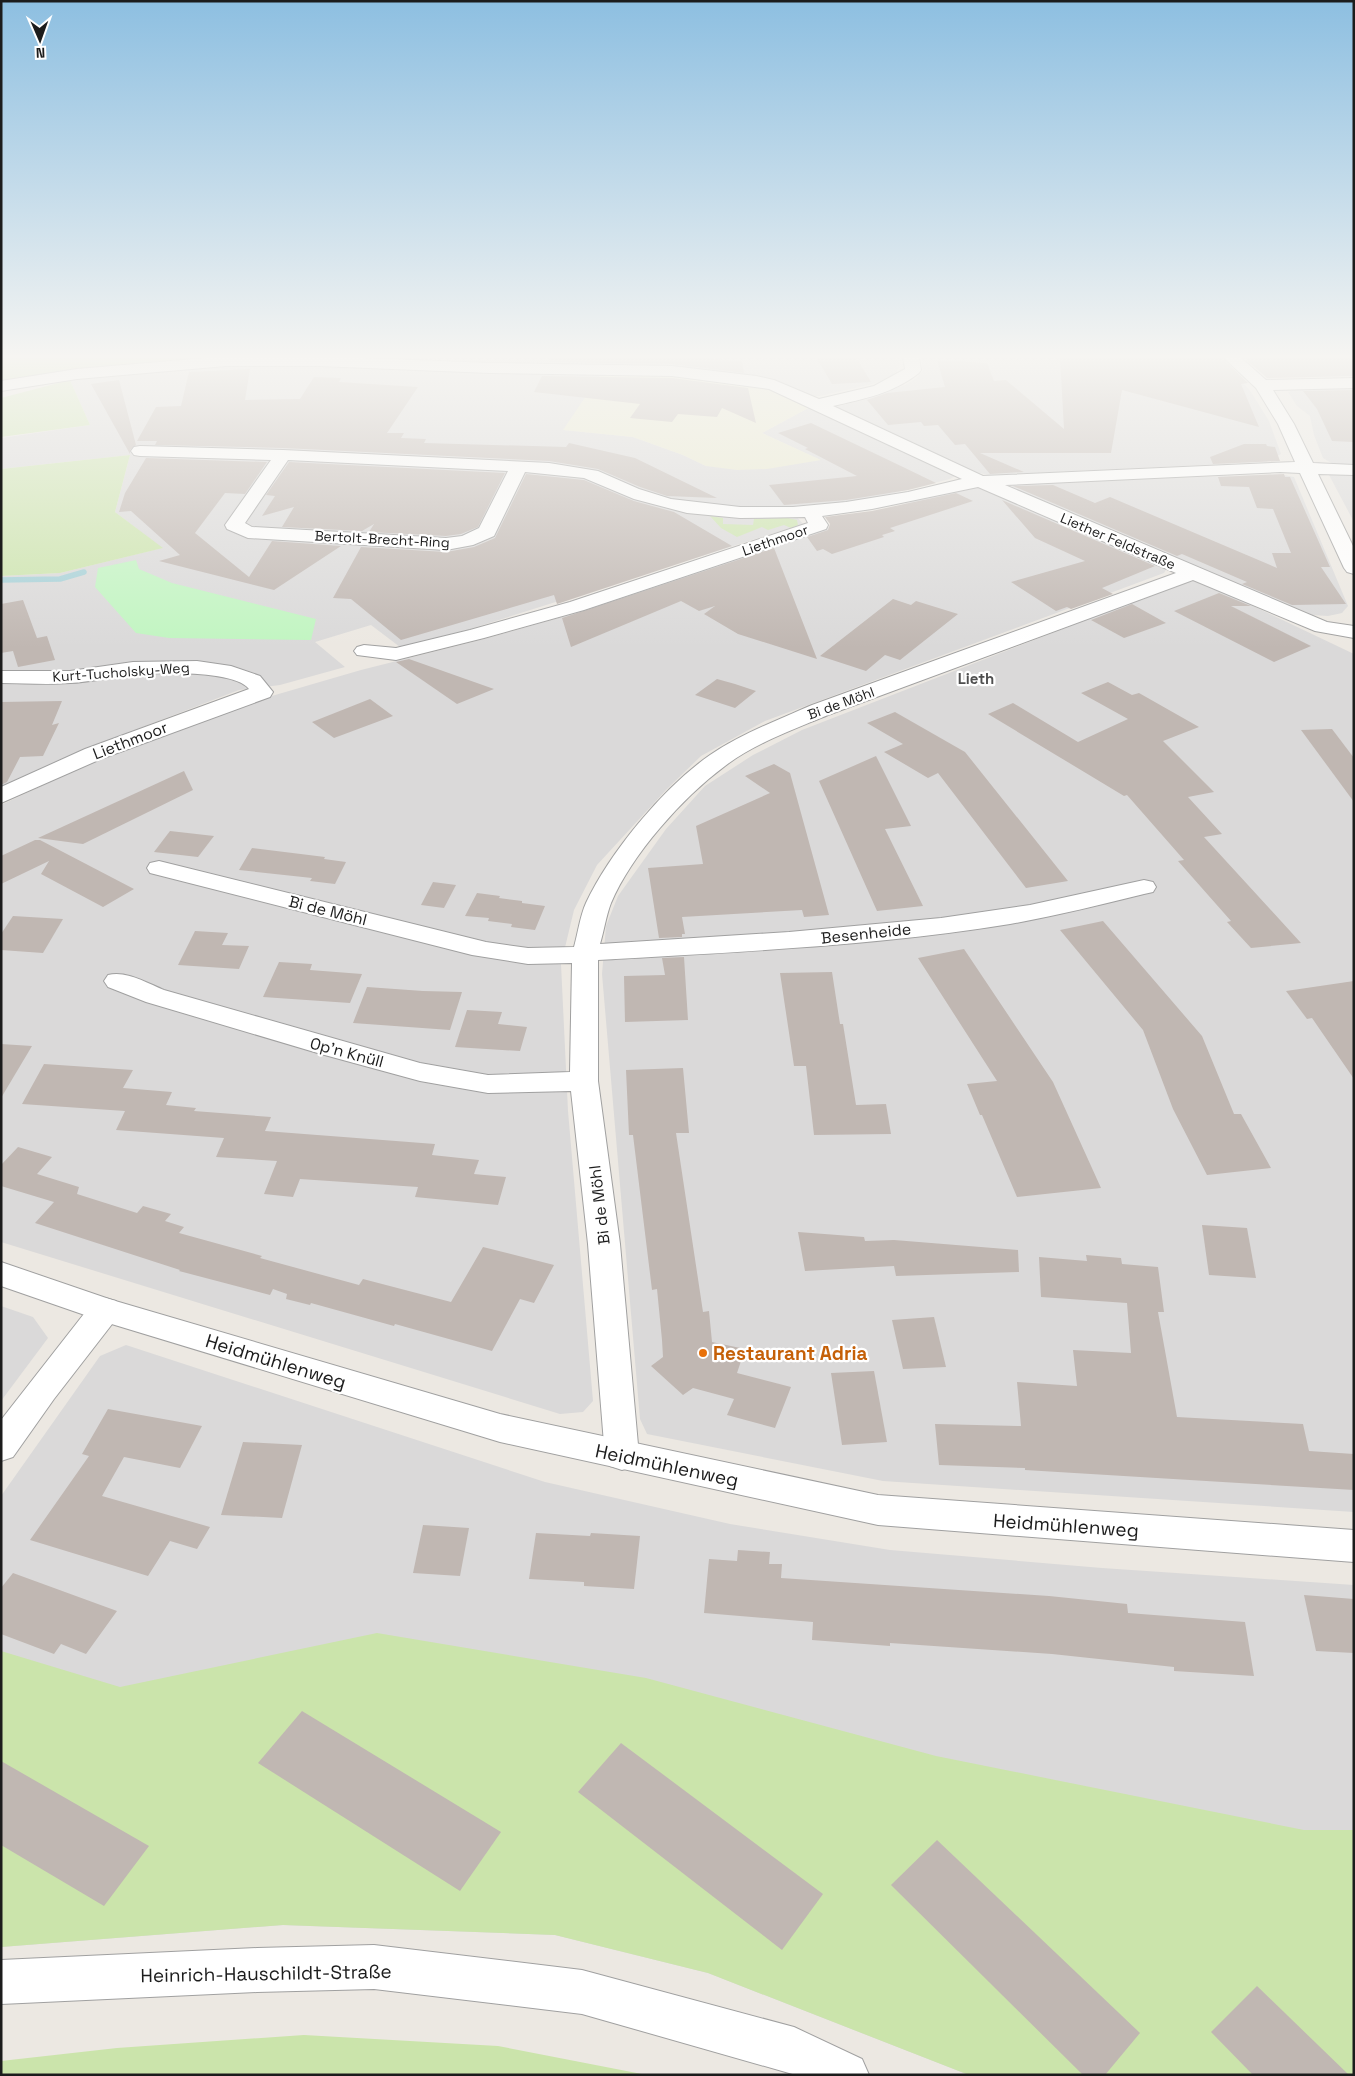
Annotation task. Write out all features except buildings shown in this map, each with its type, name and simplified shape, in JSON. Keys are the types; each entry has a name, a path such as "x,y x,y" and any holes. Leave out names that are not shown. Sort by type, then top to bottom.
{"street":[{"path":"243,454 519,467 580,472 599,477 642,497 664,504 725,512 810,511"},
{"name":"Liether Feldstraße","path":"923,454 980,481 1322,627 1354,632"},
{"path":"1301,454 1354,568"},
{"name":"Bertolt-Brecht-Ring","path":"283,455 234,525 248,532 446,544 466,541 487,532 519,467"},
{"name":"Liethmoor","path":"364,651 396,654 577,606 819,525 810,511 899,499 954,485 980,481 1280,467 1354,470"},
{"name":"Bi de Möhl","path":"622,1456 604,1244 584,1081 585,953 598,904 625,857 676,797 718,760 768,732 820,710 1193,573"},
{"name":"Kurt-Tucholsky-Weg","path":"1,677 70,676 133,668 197,667 231,672 253,680 262,692"},
{"name":"Liethmoor","path":"1,796 93,754 262,692"},
{"name":"Bi de Möhl","path":"159,868 513,955 564,957 585,953"},
{"name":"Besenheide","path":"585,953 760,943 883,932 994,918 1144,887"},
{"name":"Op'n Knüll","path":"118,981 155,996 330,1048 420,1072 488,1084 584,1081"},
{"name":"Heidmühlenweg","path":"1,1274 105,1310 500,1428 878,1510 1354,1546"},
{"path":"1,1447 42,1390 105,1310"},
{"name":"Heinrich-Hauschildt-Straße","path":"1,1982 258,1970 374,1967 582,1992 794,2050 846,2075"}],"shaded area":[{"path":"1,454 680,454 706,466 820,460 807,454 910,454 955,476 950,479 890,494 847,502 797,517 803,524 467,630 400,647 371,625 315,642 345,667 280,685 239,690 83,750 1,788 1,576 60,573 162,548 115,512 130,455 1,469"},
{"path":"936,454 1281,454 1266,462 988,475 975,472"},
{"path":"1321,454 1354,454 1354,465 1333,464 1323,458"},
{"path":"1279,474 1294,477 1348,606 1342,613 1328,616 1312,615 1010,488 1015,484"},
{"path":"1329,475 1354,475 1354,522"},
{"path":"966,485 978,487 1167,568 1164,573 765,721 701,756 666,790 597,865 574,910 561,964 568,1111 593,1401 583,1412 560,1414 1,1242 1,805 99,759 258,700 361,670 488,638 587,610 758,549"},
{"path":"1184,582 1205,583 1354,654 1354,1512 883,1481 647,1434 640,1419 602,974 606,926 618,896 666,829 705,786 753,755 802,730"},
{"path":"1,1306 33,1317 48,1338 1,1401"},
{"path":"126,1345 545,1482 730,1524 890,1550 1102,1568 1354,1585 1354,2075 969,2075 708,1973 555,1935 283,1925 1,1947 1,1496 100,1356"}],"green space":[{"path":"680,454 808,454 821,460 767,469 737,470 706,466"},
{"path":"130,455 115,512 163,548 60,573 1,576 1,469"},
{"path":"710,516 723,518 723,524 753,525 754,519 788,518 797,520 798,525 791,528 784,525 768,530 762,527 737,537 721,528"},
{"path":"136,560 139,569 172,583 316,619 311,640 169,638 136,633 95,587 98,568"},
{"path":"377,1633 646,1678 936,1756 1304,1830 1354,1830 1354,2075 969,2075 708,1973 555,1935 283,1925 1,1947 1,1651 120,1687"},
{"path":"304,2035 498,2046 647,2075 1,2075 1,2061 117,2048"}],"waterway":[{"path":"1,580 60,579 84,572"}],"place":[{"name":"Restaurant Adria","path":"703,1353"}],"district":[{"name":"Lieth","path":"976,679"}]}
